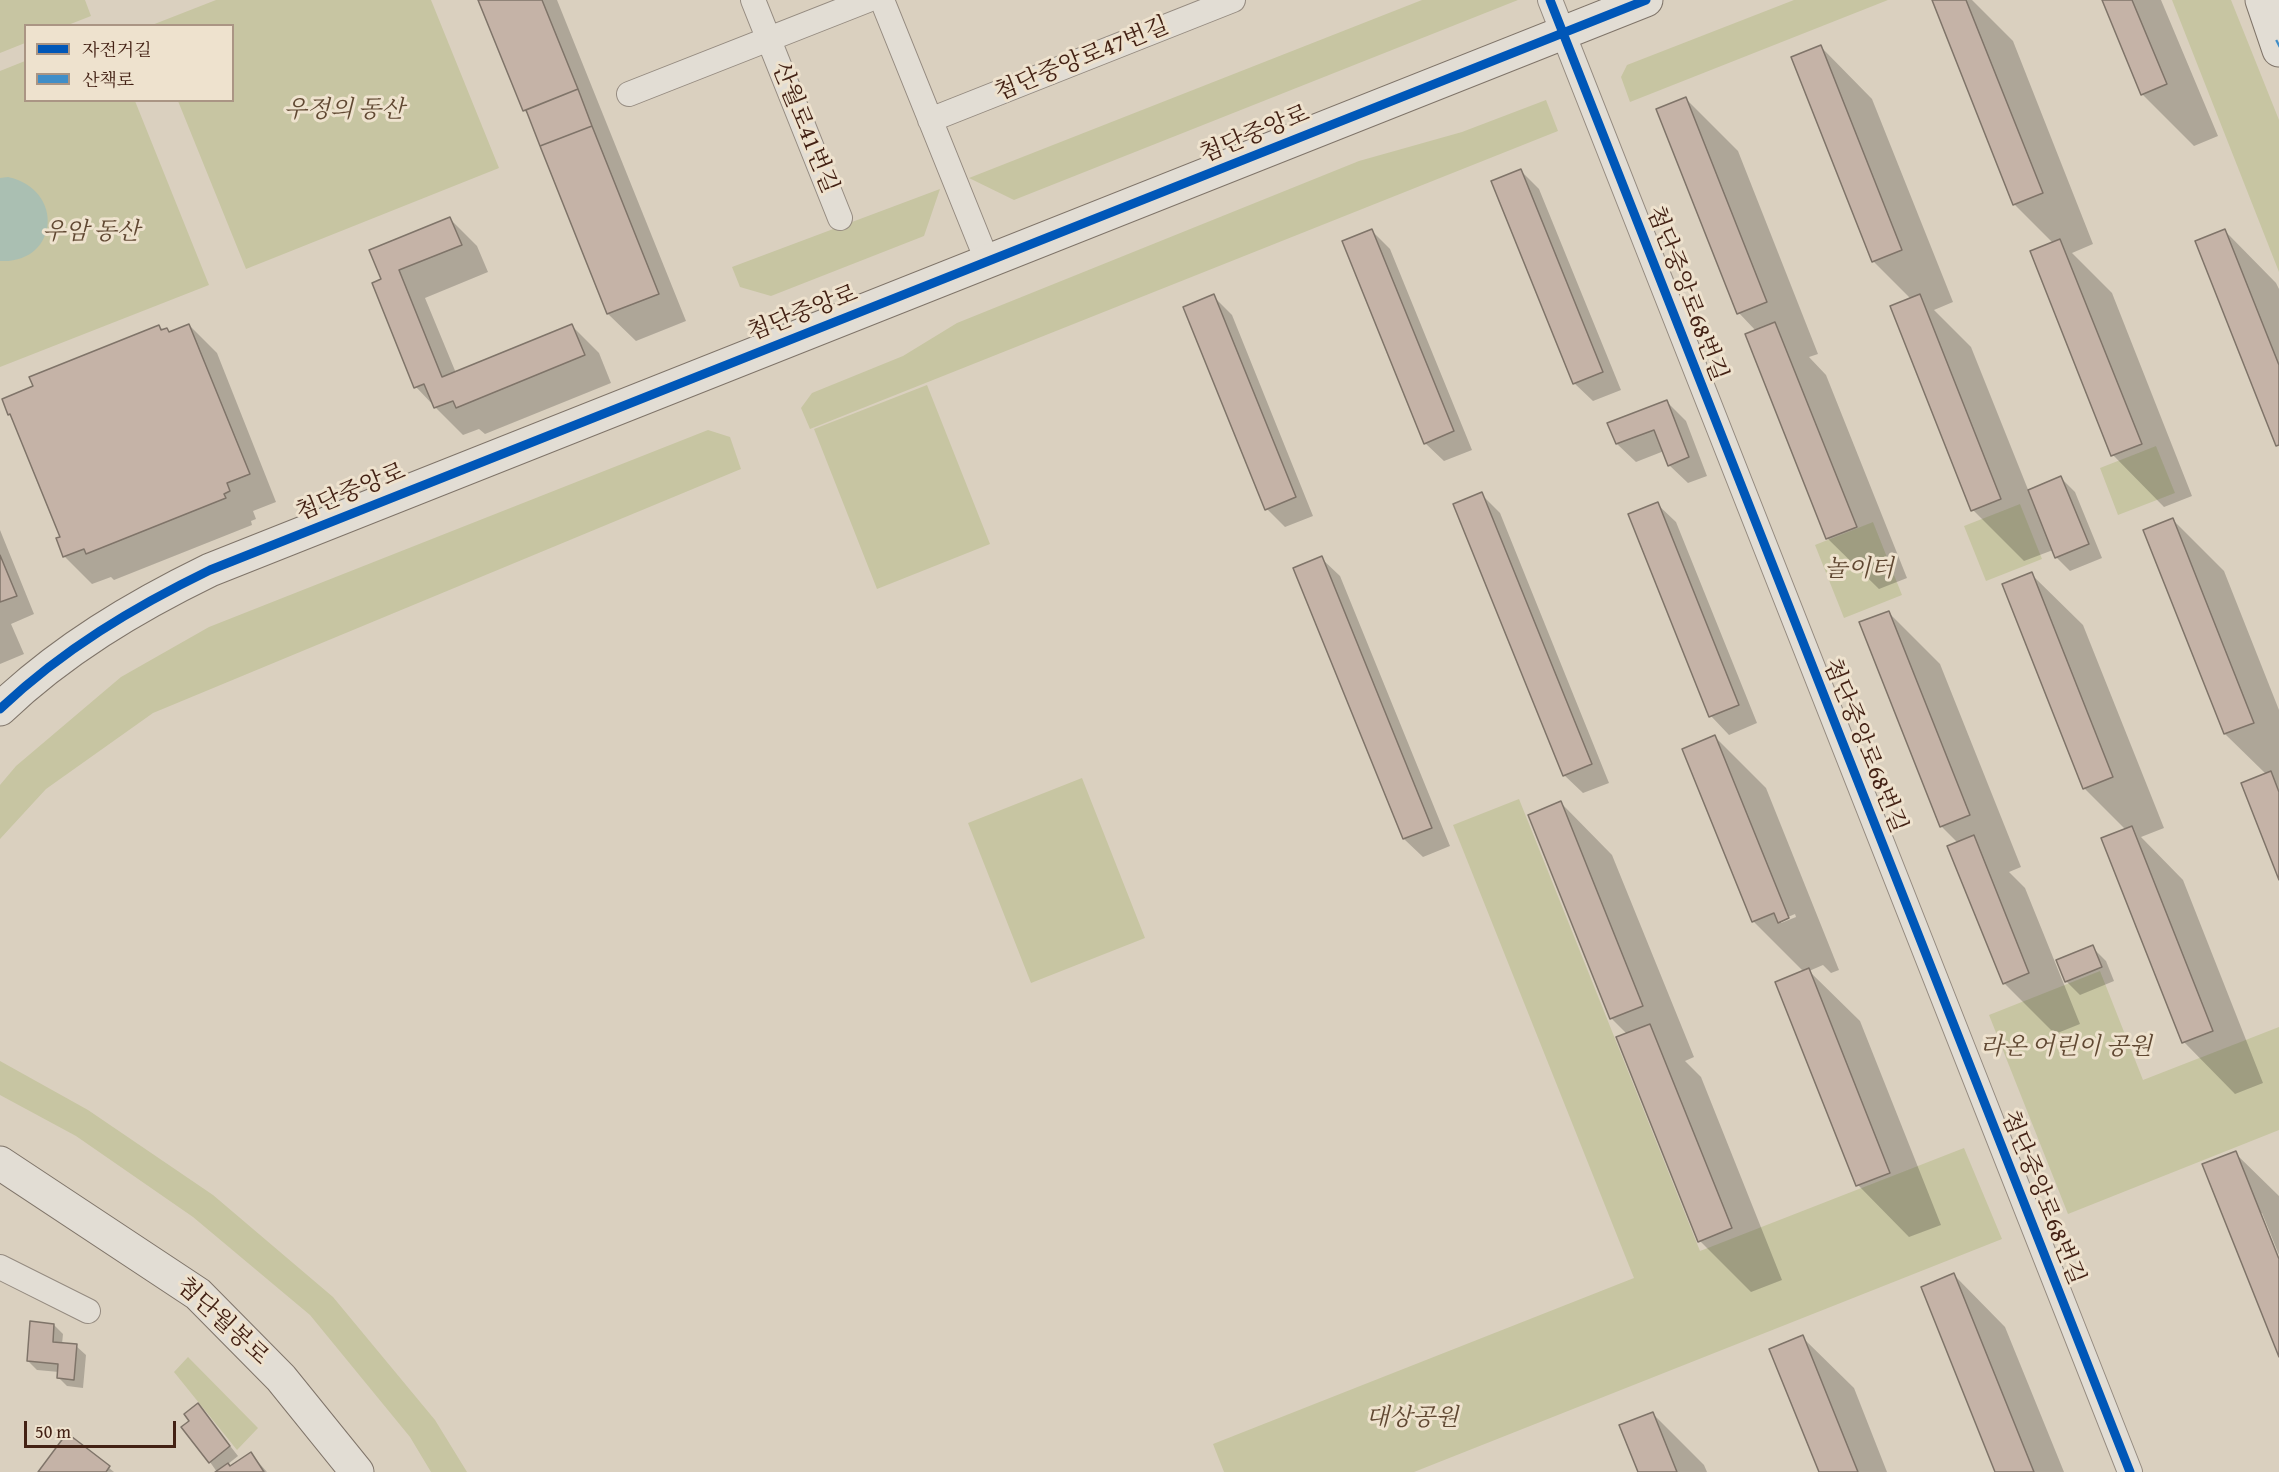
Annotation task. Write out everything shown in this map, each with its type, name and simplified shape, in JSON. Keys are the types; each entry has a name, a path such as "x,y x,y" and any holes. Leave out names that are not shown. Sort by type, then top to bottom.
{"street":[{"name":"산월로41번길","path":"753,0 840,218"},
{"name":"산월로41번길","path":"629,94 868,0"},
{"path":"882,0 988,263"},
{"name":"첨단중앙로47번길","path":"930,120 1233,0"},
{"name":"첨단중앙로68번길","path":"1550,0 2130,1472"},
{"name":"첨단중앙로","path":"0,709 83,641 150,599 210,570 1646,0"},
{"path":"2262,0 2278,45"},
{"name":"첨단월봉로","path":"0,1163 198,1294 281,1378 357,1472"},
{"path":"0,1266 88,1311"}],"green space":[{"path":"0,0 85,0 91,16 71,24 24,24 24,43 0,53"},
{"name":"우정의 동산","path":"216,0 431,0 499,168 246,269 178,102 234,102 234,24 155,24"},
{"path":"1422,0 1518,0 1014,200 969,178"},
{"path":"1794,0 1888,0 1630,102 1621,77 1627,65"},
{"path":"2172,0 2231,0 2279,120 2279,272"},
{"name":"우암 동산","path":"24,61 24,102 135,102 209,285 0,367 0,71"},
{"path":"1546,100 1558,131 810,429 801,408 812,393 903,356 957,323 1359,161 1462,132"},
{"path":"940,189 924,236 771,296 740,287 732,267"},
{"path":"927,385 990,544 877,589 814,429"},
{"path":"708,430 730,437 741,469 153,713 46,789 0,839 0,785 16,766 121,677 209,627"},
{"path":"2156,446 2175,493 2118,515 2100,468"},
{"path":"2020,504 2042,559 1986,581 1964,526"},
{"name":"놀이터","path":"1873,522 1902,595 1844,618 1815,545"},
{"path":"1082,778 1145,938 1031,983 968,823"},
{"name":"대상공원","path":"1519,799 1700,1251 1964,1148 2002,1239 1414,1472 1224,1472 1213,1444 1634,1278 1453,825"},
{"name":"라온 어린이 공원","path":"2100,971 2143,1080 2279,1027 2279,1130 2068,1214 1989,1015"},
{"path":"0,1061 88,1110 213,1195 333,1297 435,1420 467,1472 431,1472 410,1437 310,1315 193,1217 76,1136 0,1095"},
{"path":"188,1357 258,1428 237,1450 174,1372"}],"shaded area":[{"path":"8,177 27,184 39,196 46,210 48,225 43,239 34,251 19,259 0,261 0,178"}],"building":[{"path":"478,0 542,0 578,89 523,111"},
{"path":"1932,0 1966,0 2043,193 2013,205"},
{"path":"2102,0 2132,0 2167,84 2141,95"},
{"path":"1821,45 1902,250 1872,262 1791,57"},
{"path":"578,89 592,126 540,146 526,110"},
{"path":"1686,97 1767,302 1737,314 1656,109"},
{"path":"592,126 659,294 607,314 540,146"},
{"path":"1521,169 1603,372 1573,384 1491,181"},
{"path":"450,217 462,245 399,270 442,377 572,324 585,355 456,408 453,401 434,408 424,384 414,388 372,283 381,279 369,250"},
{"path":"1372,229 1454,431 1424,444 1342,241"},
{"path":"2225,229 2279,365 2279,445 2276,446 2195,241"},
{"path":"2060,239 2142,444 2111,456 2030,251"},
{"path":"1214,294 1296,497 1265,510 1183,307"},
{"path":"1920,294 2001,499 1971,511 1890,306"},
{"path":"1775,322 1857,527 1826,539 1745,334"},
{"path":"189,324 250,474 227,483 230,491 224,494 226,498 86,554 84,549 63,557 56,538 60,537 2,399 33,386 29,377 159,325 161,330 167,328 169,332"},
{"path":"1667,400 1689,457 1668,466 1654,430 1616,444 1607,423"},
{"path":"2061,476 2089,544 2055,558 2028,490"},
{"path":"1482,492 1592,764 1563,776 1453,504"},
{"path":"1658,502 1739,705 1709,717 1628,514"},
{"path":"2173,518 2254,723 2224,734 2143,530"},
{"path":"0,555 17,596 0,602"},
{"path":"1322,556 1432,828 1403,839 1293,568"},
{"path":"2032,572 2113,777 2083,789 2002,584"},
{"path":"1889,611 1970,815 1940,827 1859,622"},
{"path":"1715,735 1789,918 1778,923 1774,913 1752,922 1682,749"},
{"path":"2271,771 2279,792 2279,880 2241,783"},
{"path":"1561,801 1643,1006 1610,1019 1528,815"},
{"path":"2132,826 2213,1031 2182,1043 2101,838"},
{"path":"1974,835 2029,973 2003,984 1947,846"},
{"path":"2093,945 2102,967 2065,982 2056,960"},
{"path":"1809,968 1890,1173 1856,1186 1775,982"},
{"path":"1650,1024 1732,1228 1698,1242 1616,1037"},
{"path":"2236,1151 2279,1259 2279,1357 2202,1164"},
{"path":"1954,1273 2034,1472 1995,1472 1921,1287"},
{"path":"30,1321 54,1324 53,1342 77,1344 74,1380 57,1378 58,1364 27,1361"},
{"path":"1803,1335 1858,1472 1819,1472 1769,1349"},
{"path":"198,1403 230,1446 209,1463 181,1427 189,1421 184,1414"},
{"path":"1653,1412 1677,1472 1638,1472 1619,1425"},
{"path":"67,1433 110,1466 106,1472 38,1472"},
{"path":"251,1452 264,1472 215,1472 228,1463 230,1466"}],"cycle path":[{"path":"1550,0 2130,1472"},
{"path":"0,709 48,668 100,631 210,570 1646,0"}]}
